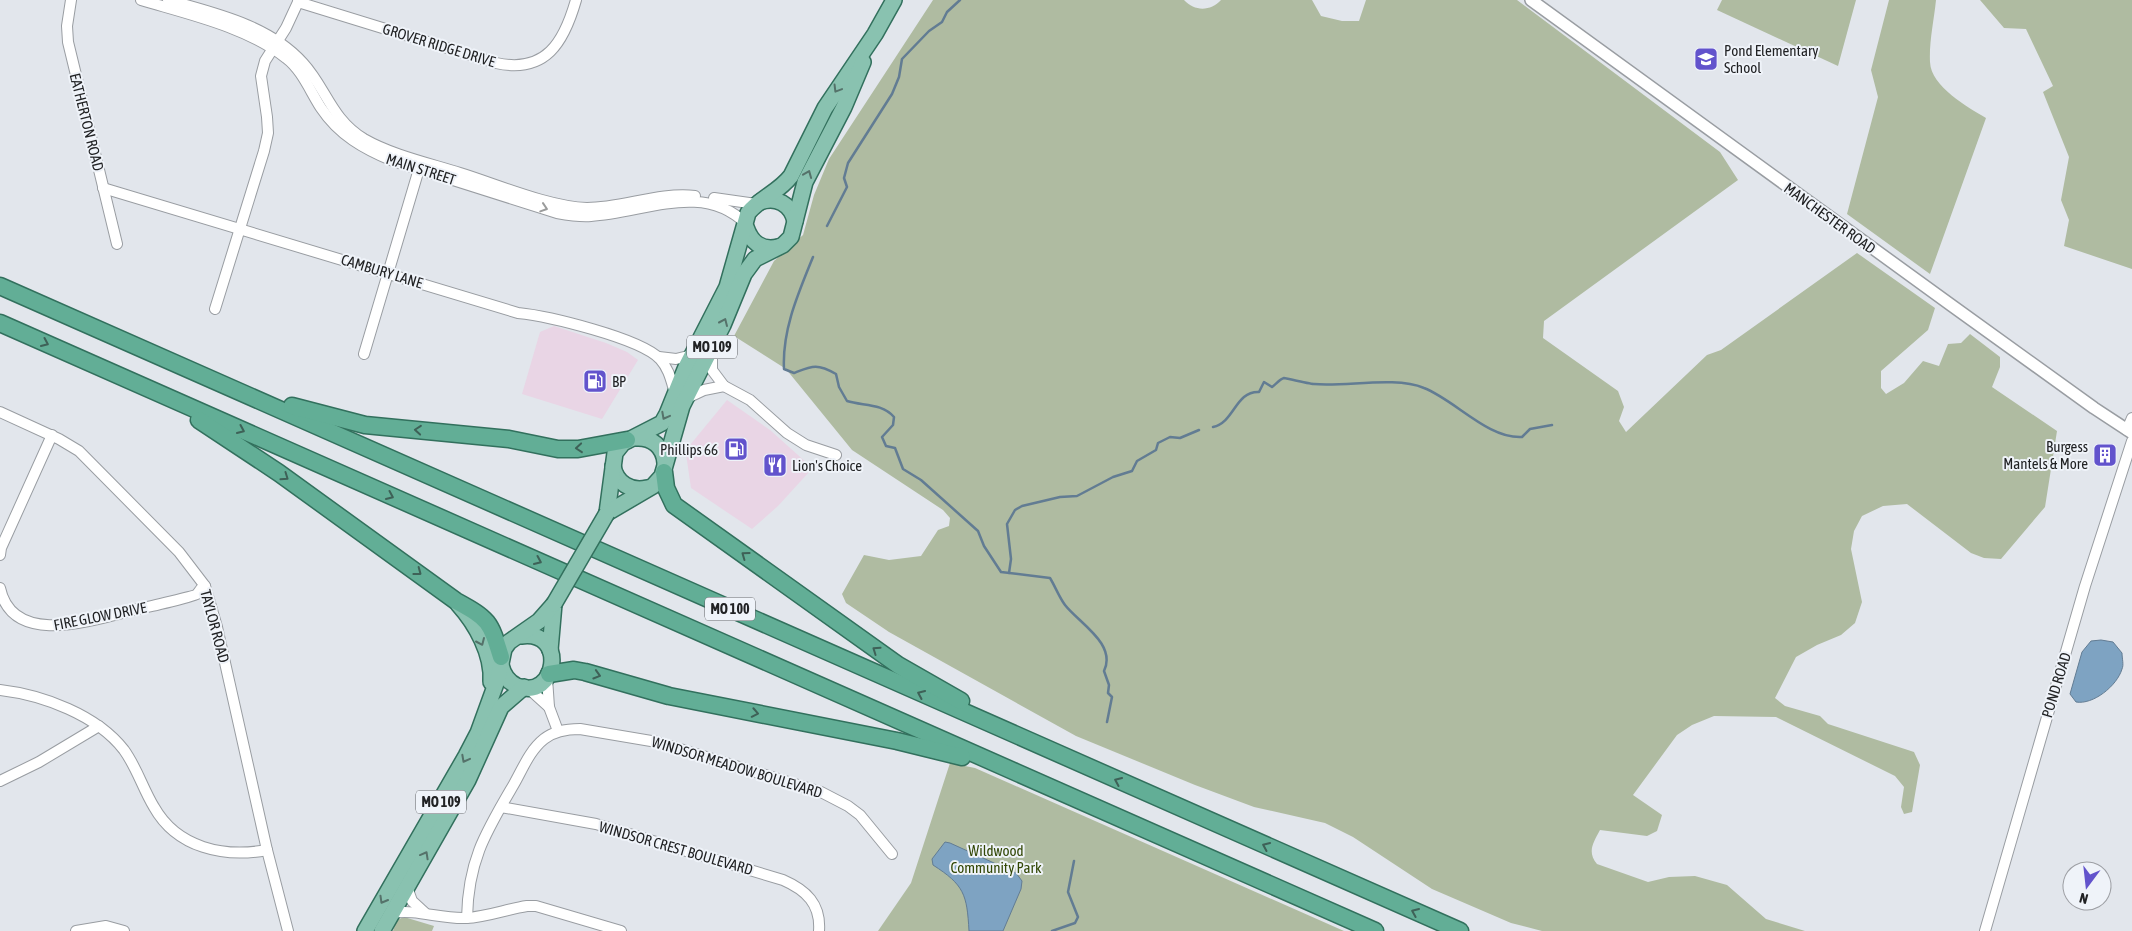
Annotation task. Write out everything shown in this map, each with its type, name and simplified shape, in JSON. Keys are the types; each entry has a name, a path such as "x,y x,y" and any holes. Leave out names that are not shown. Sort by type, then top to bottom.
{"highway":[{"name":"MO 100","path":"0,286 1460,931"},
{"name":"MO 100","path":"0,323 1375,931"},
{"path":"157,393 279,473 456,601 476,612 491,626 501,661"},
{"path":"240,393 257,395 365,425 510,439 558,449 578,449 631,439"},
{"path":"665,468 666,488 674,505 898,665 988,717 1007,731"},
{"path":"548,676 574,670 586,672 669,696 897,741 1012,771"}],"main road":[{"name":"MO 109","path":"607,513 657,483 665,468 680,396 692,356 727,287 748,214 758,203 786,183 791,176 829,102 875,34 894,0"},
{"name":"MO 109","path":"365,931 478,733 509,642 521,636 539,622 554,604 607,513 613,462 617,449 631,439 662,423 712,347 749,265 755,259 779,247 791,237 812,166 844,107 875,34"},
{"path":"758,203 768,200 780,202 790,209 795,221"},
{"path":"746,225 750,237 759,246 779,247"},
{"path":"631,439 649,439 656,444 662,450 665,468"},
{"path":"613,462 616,474 624,485 636,489 649,488"},
{"path":"456,601 474,625 490,663 490,698"},
{"name":"MO 109","path":"382,931 468,780 501,706 526,687 540,684 548,676 553,662 550,650 554,604"},
{"path":"521,636 538,638 550,650"},
{"path":"501,661 508,680 526,687"}],"street":[{"name":"EATHERTON ROAD","path":"70,0 67,26 68,42 117,244"},
{"name":"MAIN STREET","path":"141,0 189,6"},
{"name":"MAIN STREET","path":"168,0 189,6 276,46 303,63 328,104 352,130 377,145 396,152 573,206 604,206 646,199 689,195 758,203"},
{"name":"GROVER RIDGE DRIVE","path":"298,1 496,63 514,66 536,61 557,45 569,22 576,0"},
{"name":"MANCHESTER ROAD","path":"1531,0 1937,296 2130,431"},
{"path":"215,310 268,133 261,76 265,62 276,46 298,1"},
{"name":"MAIN STREET","path":"276,46 300,74 320,107 345,135 372,152 419,169 574,216 606,215 664,204 704,202 726,208 746,225"},
{"path":"364,354 419,169"},
{"name":"CAMBURY LANE","path":"103,188 388,272 518,313 534,315 583,328 629,342 659,357 676,359 692,356"},
{"path":"712,347 712,370 724,386 750,400 787,433 806,446 836,455"},
{"path":"659,357 669,371 680,396 724,386"},
{"name":"TAYLOR ROAD","path":"0,412 52,435 79,451 179,552 202,587 217,627 267,850 288,931"},
{"path":"2130,431 2132,418"},
{"path":"0,555 1,548 52,435"},
{"name":"POND ROAD","path":"1985,931 2085,586 2132,441"},
{"name":"FIRE GLOW DRIVE","path":"0,588 8,607 24,620 44,626 65,626 197,594 202,587"},
{"path":"467,918 468,893 475,858 480,844 536,746 558,731 549,708 548,676"},
{"path":"526,687 549,708"},
{"path":"0,690 61,706 100,726 124,751 157,812 176,833 196,845 216,852 232,853 267,850"},
{"path":"0,781 39,762 100,726"},
{"name":"WINDSOR MEADOW BOULEVARD","path":"558,731 580,729 646,739 806,786 848,806 869,824 892,854"},
{"name":"WINDSOR CREST BOULEVARD","path":"501,807 596,824 783,880 804,891 811,898 818,915 819,931"},
{"path":"407,887 412,901 425,913"},
{"path":"392,913 407,911 467,918 527,906 536,906 621,931"},
{"path":"76,931 106,926 124,931"}],"shaded area":[{"path":"554,326 606,343 627,352 638,360 602,419 522,394 540,332"},
{"path":"727,400 770,430 808,464 810,471 778,506 752,529 691,488 686,454 690,445"}],"green space":[{"path":"933,0 1184,0 1193,7 1203,9 1217,4 1221,0 1312,0 1321,16 1342,21 1359,21 1366,0 1517,0 1720,152 1738,180 1544,321 1543,338 1618,391 1624,407 1619,421 1626,432 1707,355 1721,350 1857,253 1935,308 1928,330 1881,371 1881,388 1886,394 1904,383 1923,361 1939,366 1948,344 1961,343 1970,334 2000,357 2000,367 1992,387 2057,431 2045,507 2001,559 1984,558 1971,553 1907,504 1883,506 1862,516 1854,531 1851,549 1862,602 1855,623 1841,635 1817,645 1796,657 1775,698 1785,706 1820,716 1828,724 1914,752 1920,765 1912,812 1904,814 1901,807 1904,787 1895,776 1776,717 1714,716 1692,725 1677,735 1633,795 1662,815 1657,831 1647,836 1600,830 1593,843 1592,855 1597,864 1648,882 1669,877 1695,876 1727,885 1766,919 1805,931 1542,931 1511,923 1432,889 1353,837 1325,823 1254,807 1076,736 889,632 846,603 842,594 864,555 889,560 921,556 938,530 949,526 950,518 943,510 852,450 786,369 734,336 774,261 803,235 814,195 829,159"},
{"path":"1722,0 1856,0 1838,66 1717,10"},
{"path":"1889,0 1936,0 1930,47 1932,71 1943,88 1986,118 1930,274 1847,214 1878,97 1871,70"},
{"path":"1980,0 2132,0 2132,269 2064,246 2069,220 2061,200 2069,157 2043,92 2053,86 2026,29 2004,28"},
{"name":"Wildwood Community Park","path":"950,763 975,768 1344,931 878,931 911,883"},
{"path":"404,917 434,926 432,931 393,931 397,920"}],"water":[{"path":"2091,641 2113,642 2122,653 2122,669 2115,682 2104,693 2090,701 2076,702 2070,694 2082,652"},
{"path":"945,842 1016,873 1022,881 1021,889 1003,931 969,931 967,908 962,892 951,879 933,865 932,859"}],"waterway":[{"path":"827,226 847,187 844,178 848,163 892,94 899,77 902,59 929,31 942,22 947,12 960,0"},
{"path":"813,257 788,326 784,369 794,373 810,367 824,368 836,374 839,387 847,401 878,407 889,412 894,417 893,425 882,437 886,446 895,448 903,469 921,480 978,531 984,546 1001,572 1050,578 1065,605 1095,635 1105,652 1107,661 1104,671 1109,685 1108,693 1112,697 1107,722"},
{"path":"1213,427 1226,419 1245,396 1259,392 1264,382 1272,387 1284,378 1327,385 1385,382 1424,388 1448,401 1484,426 1509,436 1522,437 1530,429 1552,425"},
{"path":"1009,573 1011,559 1007,524 1015,510 1022,506 1060,497 1077,496 1113,477 1132,471 1137,461 1156,450 1158,443 1170,437 1180,438 1199,430"},
{"path":"1052,931 1075,923 1078,917 1068,892 1074,861"}],"place":[{"name":"Pond Elementary School","path":"1706,59"},
{"name":"BP","path":"595,381"},
{"name":"Phillips 66","path":"736,449"},
{"name":"Burgess Mantels & More","path":"2105,455"},
{"name":"Lion's Choice","path":"775,465"}]}
